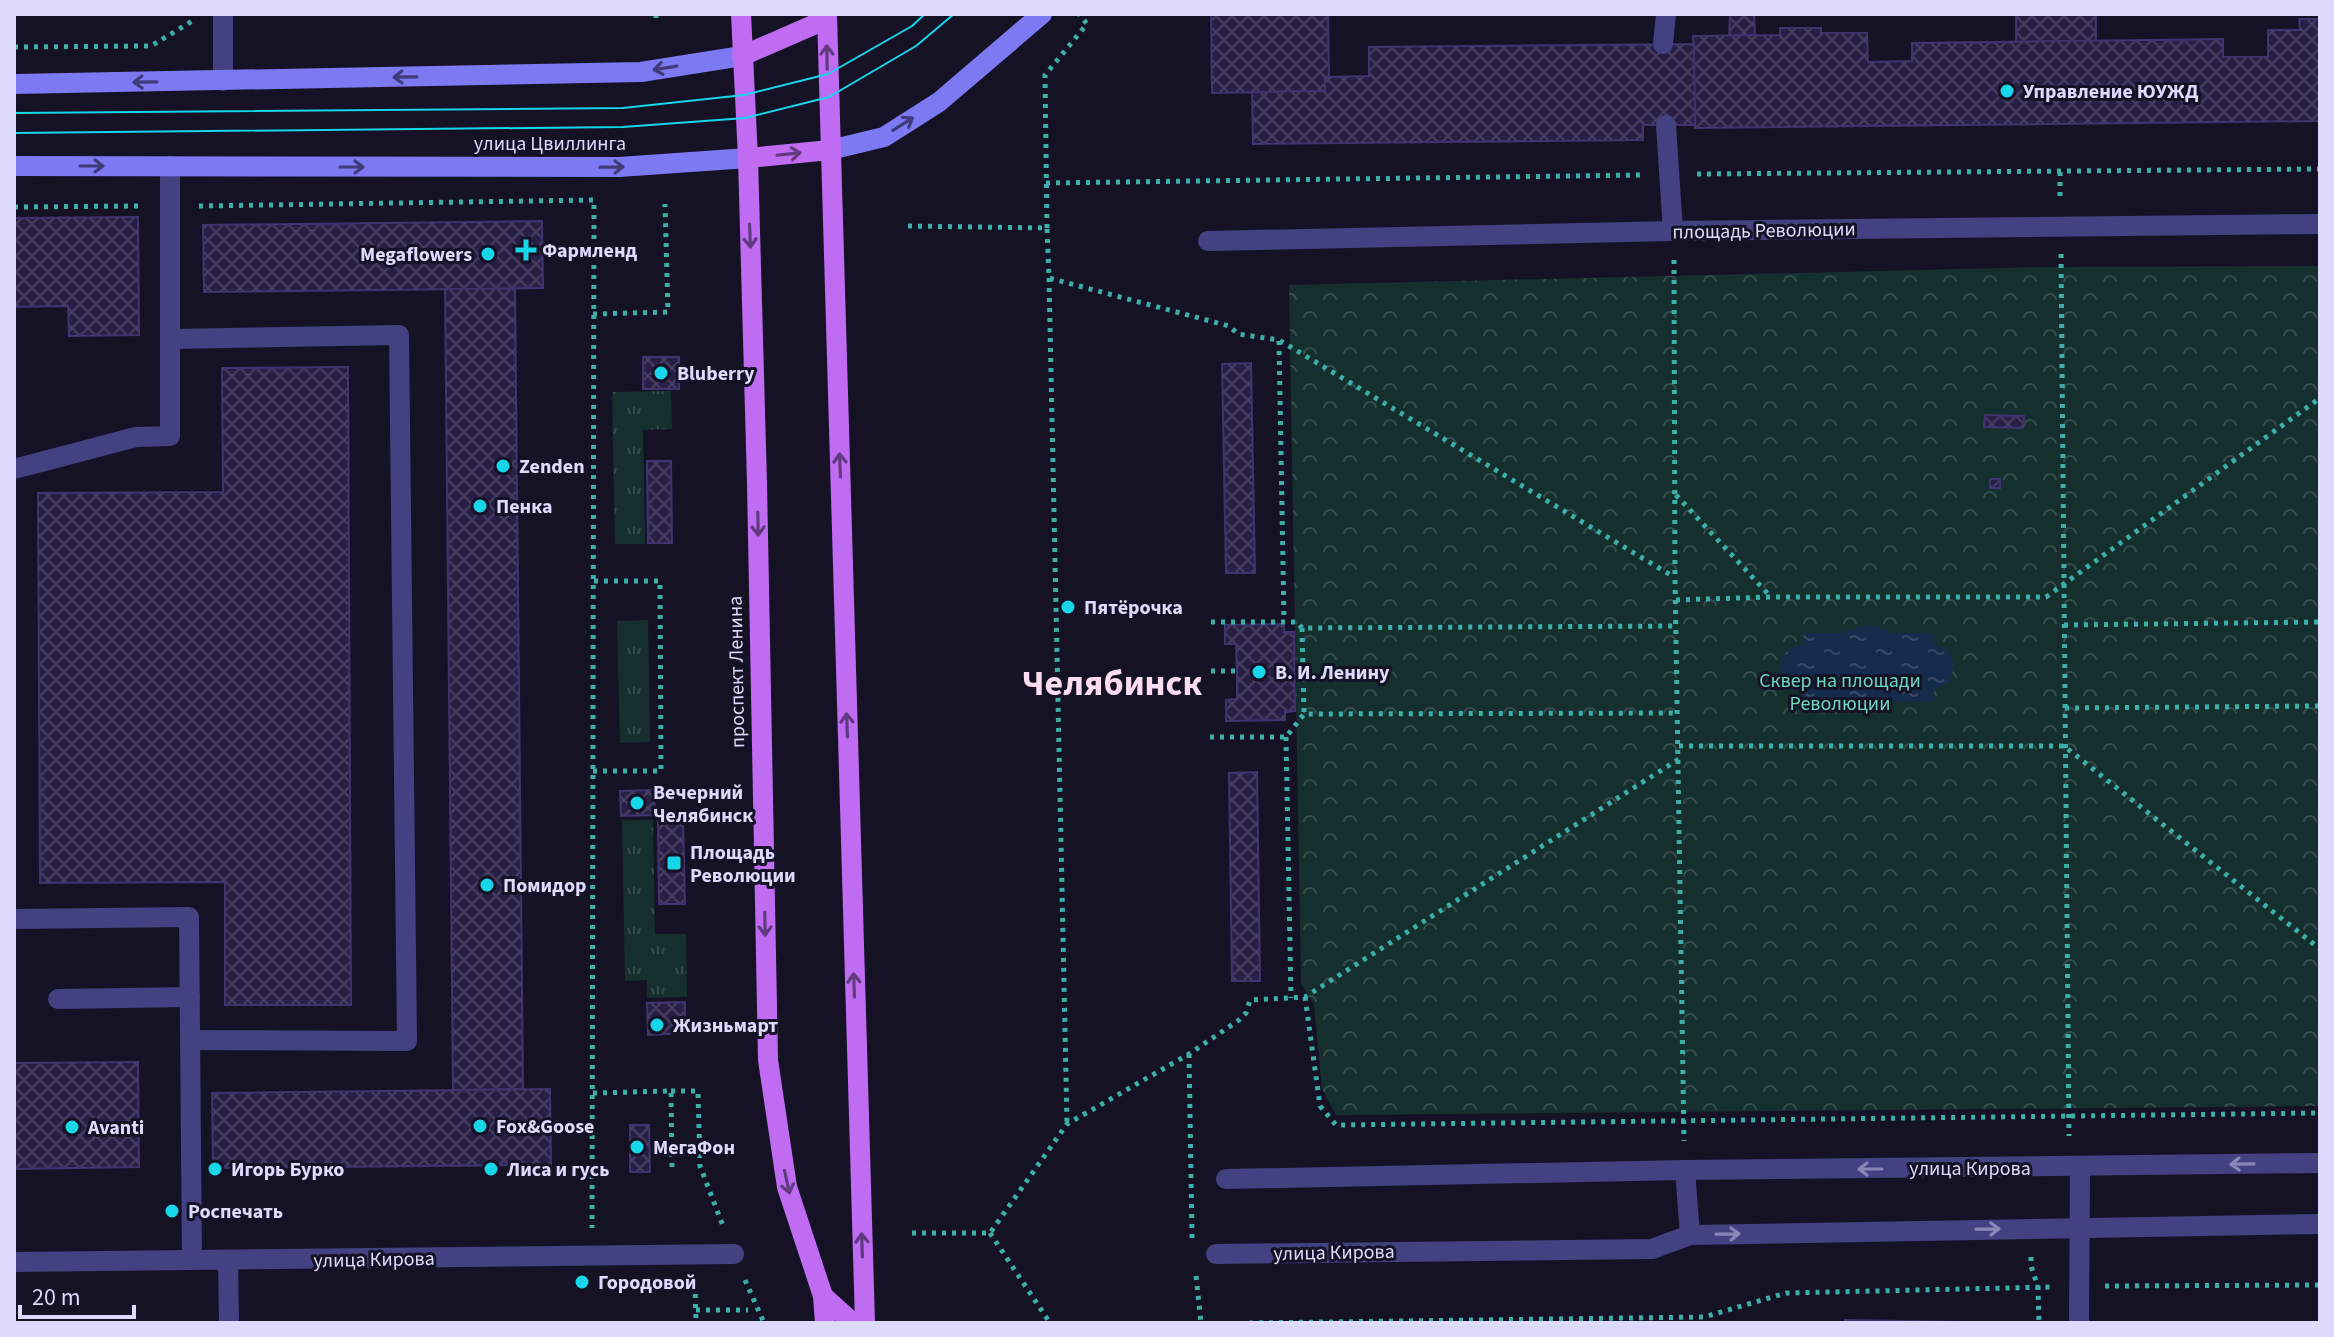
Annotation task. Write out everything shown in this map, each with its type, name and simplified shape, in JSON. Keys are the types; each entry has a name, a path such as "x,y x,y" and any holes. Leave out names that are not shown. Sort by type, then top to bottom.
{"main road":[{"name":"проспект Ленина","path":"741,14 748,158 768,1060 787,1187 823,1296 825,1323"},
{"name":"улица Цвиллинга","path":"14,166 606,167 830,150 884,137 939,102 1042,14"},
{"path":"14,84 641,72 742,56 829,16 830,150 865,1323"},
{"path":"823,1296 853,1323"}],"street":[{"path":"223,14 223,81"},
{"path":"1663,44 1666,14"},
{"path":"1666,125 1673,231"},
{"path":"14,469 136,437 170,436 170,166"},
{"name":"площадь Революции","path":"1208,241 1673,231 2320,224"},
{"path":"170,339 399,335 407,1041 191,1040"},
{"path":"14,919 189,917 192,1260"},
{"path":"58,999 190,997"},
{"name":"улица Кирова","path":"1226,1179 2320,1163"},
{"path":"2079,1323 2080,1167"},
{"path":"1685,1170 1690,1235"},
{"name":"улица Кирова","path":"1216,1254 1652,1249 1690,1235 2320,1224"},
{"name":"улица Кирова","path":"14,1262 734,1254"},
{"path":"228,1260 229,1323"}],"path":[{"path":"14,47 151,46 205,14"},
{"path":"1067,1124 1045,75 1087,24 1079,14"},
{"path":"2060,172 2069,1108"},
{"path":"14,207 594,200 592,1256"},
{"path":"593,314 668,312 665,204"},
{"path":"908,226 1047,228"},
{"path":"1673,231 1683,1111"},
{"path":"1049,278 1229,326 1238,334 1279,340 1675,578"},
{"path":"1279,340 1284,621"},
{"path":"1676,600 2046,597 2320,398"},
{"path":"1676,495 1770,597"},
{"path":"593,581 660,581 661,771 593,771"},
{"path":"1211,622 1284,621 1297,622 1302,628 1304,714 1286,737 1291,998"},
{"path":"2064,625 2320,622"},
{"path":"1302,628 1677,626"},
{"path":"1211,671 1237,671"},
{"path":"2065,708 2320,706"},
{"path":"1304,714 1678,713"},
{"path":"1210,737 1286,737"},
{"path":"1679,746 2064,746 2320,949"},
{"path":"990,1233 1067,1124 1189,1054 1239,1020 1246,1013 1250,1000 1305,997 1680,758"},
{"path":"1305,997 1320,1106 1336,1125 2320,1113"},
{"path":"1189,1054 1192,1239"},
{"path":"671,1091 672,1171"},
{"path":"593,1093 698,1091 700,1166 764,1323"},
{"path":"912,1233 990,1233"},
{"path":"990,1233 1050,1323"},
{"path":"1249,1323 1704,1317 1786,1293 2079,1286 2320,1285"},
{"path":"1201,1308 1201,1323"},
{"path":"696,1323 696,1310 748,1310"}],"green space":[{"name":"Сквер на площади Революции","path":"2320,266 2320,1106 1336,1115 1322,1089 1314,1005 1301,983 1289,285 2047,267"},
{"path":"671,391 672,429 643,430 645,544 615,544 612,392"},
{"path":"648,620 650,742 620,743 617,621"},
{"path":"622,820 653,820 655,934 686,934 687,997 647,998 647,980 625,981"}],"water":[{"path":"1865,625 1891,633 1933,633 1933,643 1949,651 1954,665 1949,682 1934,690 1934,702 1890,702 1877,708 1864,709 1843,702 1803,702 1803,691 1793,688 1782,675 1780,667 1786,652 1803,644 1803,633 1843,633"}],"building":[{"path":"1211,14 1328,14 1329,77 1325,77 1325,91 1212,93"},
{"path":"1730,14 1754,14 1755,35 1729,36"},
{"path":"2016,14 2096,14 2096,41 2016,42"},
{"name":"Управление ЮУЖД","path":"2299,19 2320,19 2320,121 1695,128 1693,36 1780,35 1780,28 1821,28 1821,33 1867,33 1868,62 1912,61 1912,43 2223,39 2223,57 2268,57 2268,30 2300,30"},
{"path":"1694,44 1695,125 1643,125 1643,140 1253,144 1252,92 1325,91 1325,77 1369,76 1369,47"},
{"path":"138,217 139,335 69,336 68,306 14,307 14,218"},
{"path":"542,221 543,288 204,292 203,225"},
{"path":"445,289 515,289 523,1089 453,1090"},
{"name":"Bluberry","path":"643,357 679,357 679,389 643,389"},
{"path":"1251,363 1255,573 1226,573 1222,364"},
{"path":"348,367 351,1005 225,1005 225,882 40,883 38,493 223,492 222,368"},
{"path":"1985,415 2024,416 2023,428 1984,427"},
{"path":"647,461 671,461 672,543 648,543"},
{"path":"1990,479 2000,479 2000,488 1990,488"},
{"path":"1284,624 1284,632 1294,632 1295,711 1285,712 1285,720 1226,721 1226,700 1237,699 1237,671 1236,644 1225,644 1225,625"},
{"path":"1257,772 1260,981 1232,981 1229,773"},
{"name":"Вечерний Челябинск","path":"654,790 655,815 621,816 620,791"},
{"path":"658,821 683,821 685,904 659,904"},
{"path":"685,1002 685,1033 648,1035 647,1003"},
{"path":"138,1062 139,1167 14,1169 14,1063"},
{"path":"550,1089 551,1165 213,1168 212,1093"},
{"path":"630,1125 649,1125 650,1172 630,1172"},
{"path":"1845,1320 2018,1323 1845,1323"}],"tram line":[{"path":"14,113 623,108 744,95 828,74 912,26 925,14"},
{"path":"14,133 623,127 745,118 829,97 916,46 954,14"}],"place":[{"name":"Управление ЮУЖД","path":"2007,91"},
{"name":"Фармленд","path":"526,250"},
{"name":"Megaflowers","path":"488,254"},
{"name":"Bluberry","path":"661,373"},
{"name":"Zenden","path":"503,466"},
{"name":"Пенка","path":"480,506"},
{"name":"Пятёрочка","path":"1068,607"},
{"name":"В. И. Ленину","path":"1259,672"},
{"name":"Вечерний Челябинск","path":"637,803"},
{"name":"Площадь Революции","path":"674,863"},
{"name":"Помидор","path":"487,885"},
{"name":"Жизньмарт","path":"657,1025"},
{"name":"Fox&Goose","path":"480,1126"},
{"name":"Avanti","path":"72,1127"},
{"name":"МегаФон","path":"637,1147"},
{"name":"Игорь Бурко","path":"215,1169"},
{"name":"Лиса и гусь","path":"491,1169"},
{"name":"Роспечать","path":"172,1211"},
{"name":"Городовой","path":"582,1282"}],"district":[{"name":"Челябинск","path":"1112,682"}]}
